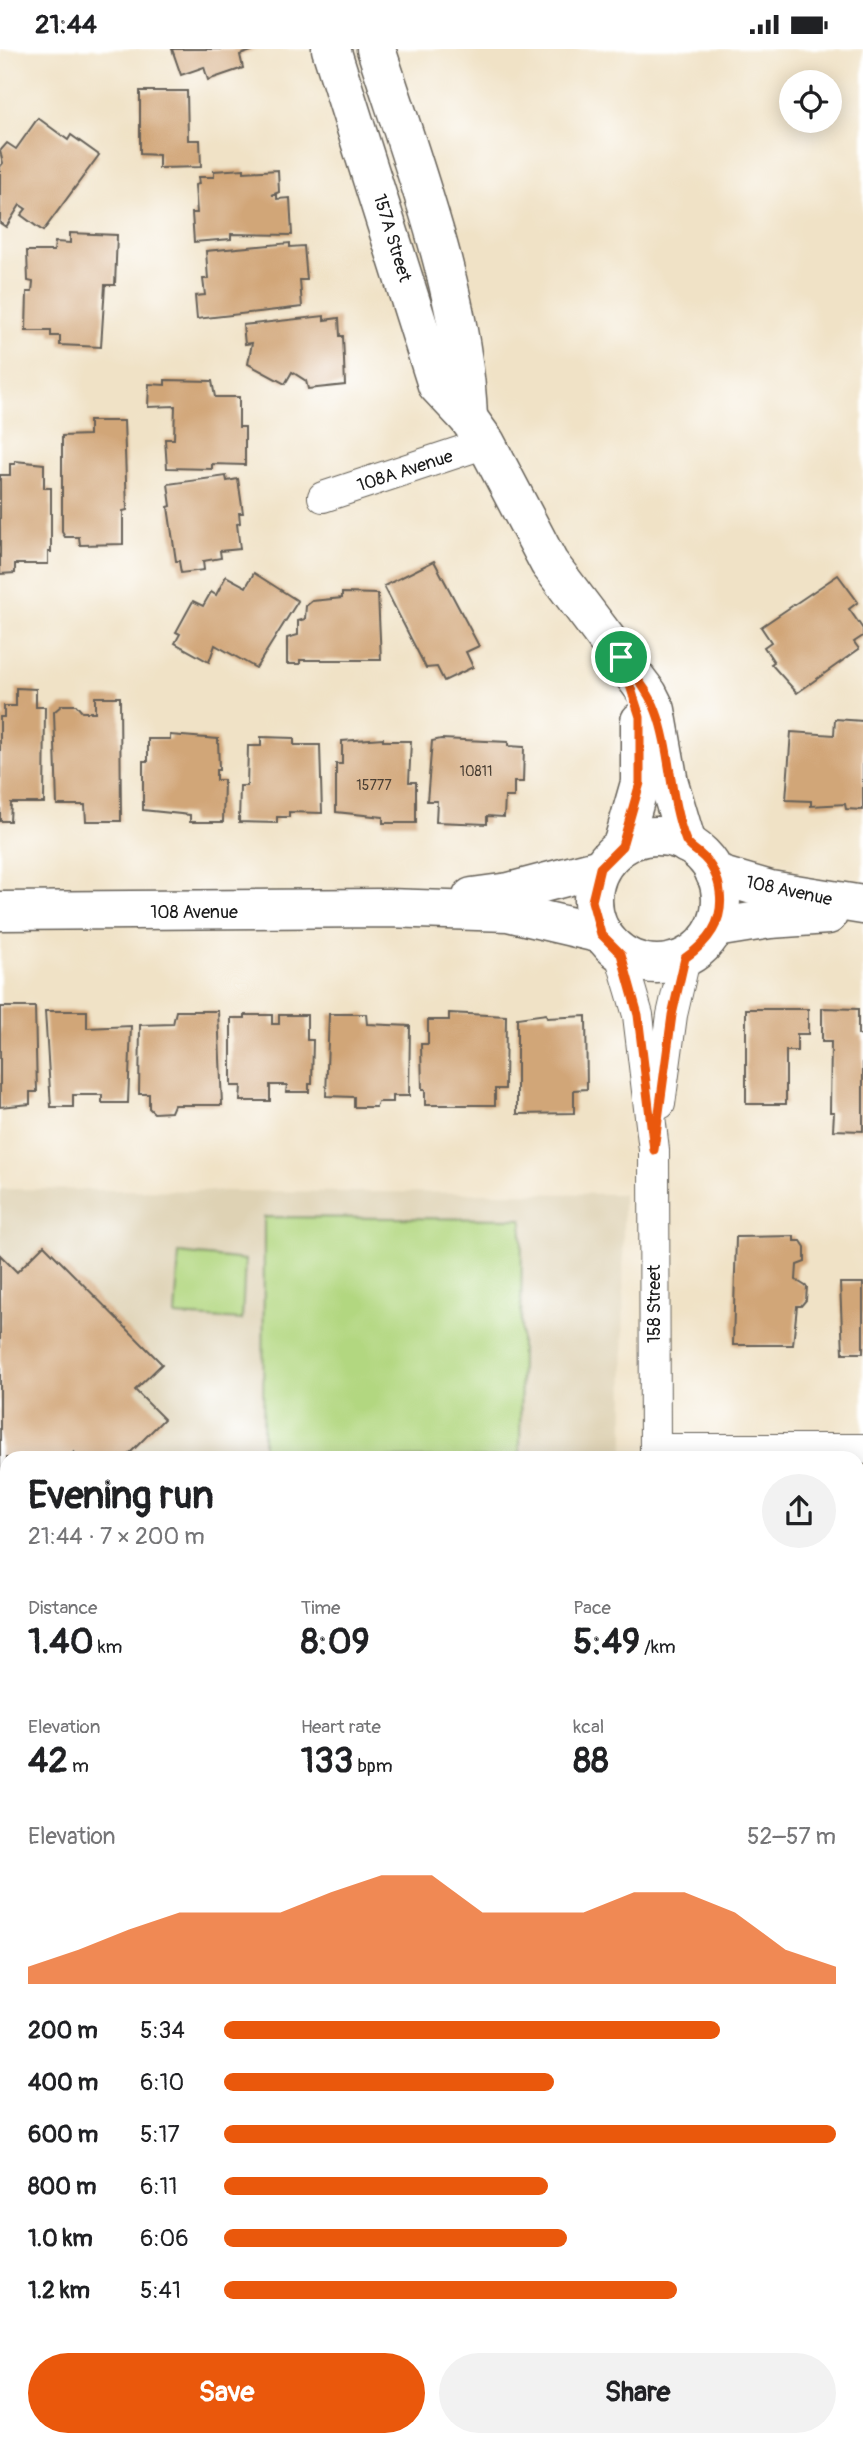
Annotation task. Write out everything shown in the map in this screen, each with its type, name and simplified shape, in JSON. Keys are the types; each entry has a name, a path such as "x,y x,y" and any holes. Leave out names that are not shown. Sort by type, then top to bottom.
{"street":[{"name":"157A Street","path":"331,49 437,385 477,431 548,563 621,657 656,711 669,783 687,844"},
{"name":"157A Street","path":"376,49 433,225 477,431"},
{"name":"108A Avenue","path":"323,497 477,431"},
{"name":"157A Street","path":"611,857 640,783 640,717 621,657"},
{"path":"655,836 687,844 704,856 715,874 720,891 720,910 715,928 703,946 685,958 652,965 611,944 592,901 611,857 655,836"},
{"name":"108 Avenue","path":"387,908 509,892 611,857"},
{"name":"108 Avenue","path":"715,874 770,890 863,905"},
{"name":"108 Avenue","path":"0,911 387,908 508,912 611,944"},
{"name":"108 Avenue","path":"715,928 770,919 863,913"},
{"name":"158 Street","path":"611,944 638,1015 654,1150 655,1451"},
{"name":"158 Street","path":"654,1150 672,1015 685,958"},
{"path":"780,1451 863,1449"}],"shaded area":[{"path":"0,1189 623,1194 624,1451 0,1451"}],"green space":[{"path":"264,1217 522,1219 520,1451 263,1451"},
{"path":"179,1253 245,1260 242,1320 175,1316"}],"building":[{"path":"172,49 257,49 240,55 243,68 208,80 204,67 181,75"},
{"path":"140,91 187,91 188,140 200,140 201,167 159,168 159,155 140,154"},
{"path":"38,118 68,140 71,135 99,155 43,231 21,215 26,209 20,205 6,227 0,223 0,167 3,163 0,151 7,143 16,149"},
{"path":"244,169 244,172 278,170 279,192 272,195 277,195 277,199 290,198 292,235 231,234 231,239 194,242 192,213 197,213 195,185 199,184 198,177 214,177 214,171"},
{"path":"70,233 117,235 115,285 105,285 101,347 60,345 60,336 51,336 51,331 26,331 27,292 32,292 33,282 28,281 27,251 54,251 55,242 70,243"},
{"path":"290,243 290,247 304,246 307,280 300,280 302,307 197,319 195,296 205,295 203,279 208,279 206,251"},
{"path":"324,316 324,320 339,318 340,336 343,336 345,385 308,389 306,381 292,372 285,384 248,364 252,343 245,344 243,325"},
{"path":"165,380 212,381 215,397 239,397 239,427 245,427 245,465 212,464 212,469 167,468 165,439 174,439 175,406 148,407 149,384 165,385"},
{"path":"89,421 124,421 127,510 123,511 123,544 80,545 79,537 65,537 62,532 62,436 89,435"},
{"path":"15,461 44,464 44,488 51,488 51,552 48,552 48,564 15,564 15,573 0,574 0,475 10,475 10,464 15,464"},
{"path":"226,476 227,481 238,479 243,513 239,513 240,523 237,524 240,549 220,551 221,558 203,561 204,570 181,573 179,561 176,561 168,507 171,506 168,484"},
{"path":"434,561 479,646 466,652 473,667 444,681 437,667 426,668 384,586"},
{"path":"254,573 298,601 256,668 215,645 209,662 175,643 180,634 176,632 193,601 203,606 211,592 216,595 226,576 246,587"},
{"path":"838,575 858,602 849,609 863,629 863,636 854,642 859,649 797,693 771,664 774,662 764,647 771,642 761,627"},
{"path":"342,593 378,594 381,660 300,660 300,664 287,664 287,638 298,635 298,621 305,619 306,606 312,601 342,598"},
{"path":"16,688 36,689 36,707 45,707 44,803 11,803 10,821 0,821 0,717 4,717 4,706 16,706"},
{"path":"95,697 120,697 121,821 86,821 85,805 57,805 54,712 62,705 76,705 82,712 95,712"},
{"path":"835,719 863,721 863,810 846,809 845,804 811,806 811,801 786,800 791,732 834,735"},
{"path":"170,735 218,739 219,770 216,770 216,780 224,780 223,822 190,822 190,815 143,810 143,761 148,761 148,739 170,739"},
{"path":"261,737 294,738 294,745 320,745 322,813 289,812 289,817 277,817 277,823 239,822 240,786 247,786 248,746 261,746"},
{"path":"383,738 383,741 411,741 409,782 416,782 416,823 383,823 383,817 336,812 336,764 342,764 342,741"},
{"path":"441,739 508,742 508,746 524,747 523,782 514,782 514,797 505,797 504,817 487,816 487,824 436,822 437,801 427,801 432,741"},
{"path":"0,1007 35,1007 37,1092 30,1092 30,1104 0,1107"},
{"path":"822,1008 858,1009 858,1035 863,1036 863,1131 833,1130 834,1112 830,1112 831,1042 822,1042"},
{"path":"746,1009 808,1009 808,1034 797,1034 797,1051 786,1051 786,1104 746,1104"},
{"path":"45,1011 87,1011 87,1028 131,1026 128,1103 102,1103 102,1095 73,1095 73,1107 51,1107"},
{"path":"176,1011 218,1011 222,1105 174,1105 171,1112 154,1113 149,1108 149,1094 139,1094 140,1025 173,1024"},
{"path":"449,1013 506,1016 505,1089 495,1089 495,1105 425,1105 421,1044 428,1044 428,1020 449,1020"},
{"path":"329,1014 366,1014 367,1024 410,1026 409,1096 393,1096 393,1102 378,1102 376,1107 354,1107 354,1097 326,1096"},
{"path":"546,1014 547,1018 586,1016 587,1089 574,1090 574,1113 517,1114 517,1018"},
{"path":"245,1015 272,1015 272,1024 279,1024 279,1015 307,1015 307,1040 313,1040 312,1084 309,1084 309,1092 286,1092 287,1085 270,1085 270,1101 240,1101 241,1086 231,1086 231,1018 245,1018"},
{"path":"794,1236 794,1241 801,1241 805,1247 805,1262 797,1265 796,1280 807,1287 806,1300 801,1306 797,1306 793,1345 733,1345 736,1237"},
{"path":"44,1245 162,1364 135,1390 164,1419 132,1451 0,1451 0,1255 17,1272"},
{"path":"840,1283 863,1283 863,1353 843,1353"}],"route":[{"path":"621,657 648,694 656,711 669,783 687,844 704,856 715,874 720,891 720,910 715,928 703,946 685,958 672,1015 654,1150 638,1015 621,954 601,934 594,919 592,901 600,868 622,846 640,783 640,717 621,657"}]}
